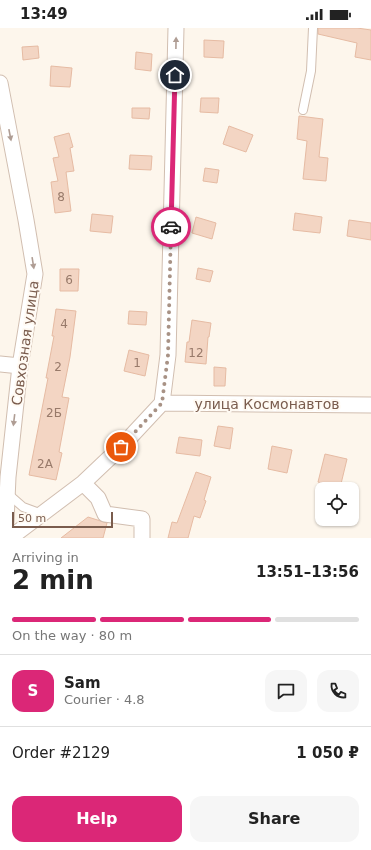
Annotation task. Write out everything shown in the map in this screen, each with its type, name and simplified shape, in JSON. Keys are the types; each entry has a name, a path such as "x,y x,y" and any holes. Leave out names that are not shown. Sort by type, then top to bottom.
{"street":[{"path":"10,538 84,483 121,447 162,403 168,355 176,28"},
{"name":"Совхозная улица","path":"0,83 35,274 20,366 7,493 6,522 0,532"},
{"path":"0,364 20,366"},
{"name":"улица Космонавтов","path":"162,403 371,405"},
{"path":"84,483 98,498 105,514 142,519 142,538"}],"lane":[{"path":"303,110 311,71 313,28"},
{"path":"7,493 23,507 42,514"}],"building":[{"path":"318,28 357,28 371,30 371,60 355,57 357,43 318,34"},
{"path":"204,40 224,41 223,58 204,57"},
{"path":"38,46 39,58 23,60 22,47"},
{"path":"136,52 152,54 151,71 135,69"},
{"path":"51,66 72,68 70,87 50,86"},
{"path":"201,98 219,98 218,113 200,112"},
{"path":"132,108 150,108 149,119 132,118"},
{"path":"299,116 323,119 319,157 328,158 326,181 303,179 307,141 297,139"},
{"path":"229,126 253,135 246,152 223,144"},
{"path":"69,133 73,147 70,148 74,171 66,172 71,211 55,213 51,182 58,181 53,158 59,157 54,137"},
{"path":"130,155 152,156 151,170 129,169"},
{"path":"205,168 219,170 217,183 203,181"},
{"path":"295,213 322,217 320,233 293,230"},
{"path":"92,214 113,216 111,233 90,231"},
{"path":"196,217 216,223 212,239 192,233"},
{"path":"349,220 371,223 371,240 347,236"},
{"path":"198,268 213,271 210,282 196,279"},
{"path":"60,269 79,269 78,291 60,291"},
{"path":"56,309 76,311 70,357 62,397 69,398 59,452 62,453 56,480 29,475 48,378 46,378 54,336 52,336"},
{"path":"129,311 147,312 146,325 128,324"},
{"path":"192,320 211,323 208,337 206,364 185,362 187,342 189,342"},
{"path":"129,350 149,355 145,376 124,371"},
{"path":"214,367 226,368 225,386 214,386"},
{"path":"218,426 233,428 230,449 214,446"},
{"path":"179,437 202,440 200,456 176,453"},
{"path":"272,446 292,450 287,473 268,469"},
{"path":"325,454 347,459 341,482 318,482"},
{"path":"196,472 211,477 204,500 206,501 200,518 194,516 188,538 168,538 172,522 177,523"},
{"path":"88,517 107,523 103,538 61,538"}],"way so far":[{"path":"121,447 162,403 168,355 171,227"}],"route":[{"path":"171,227 175,75"}]}
